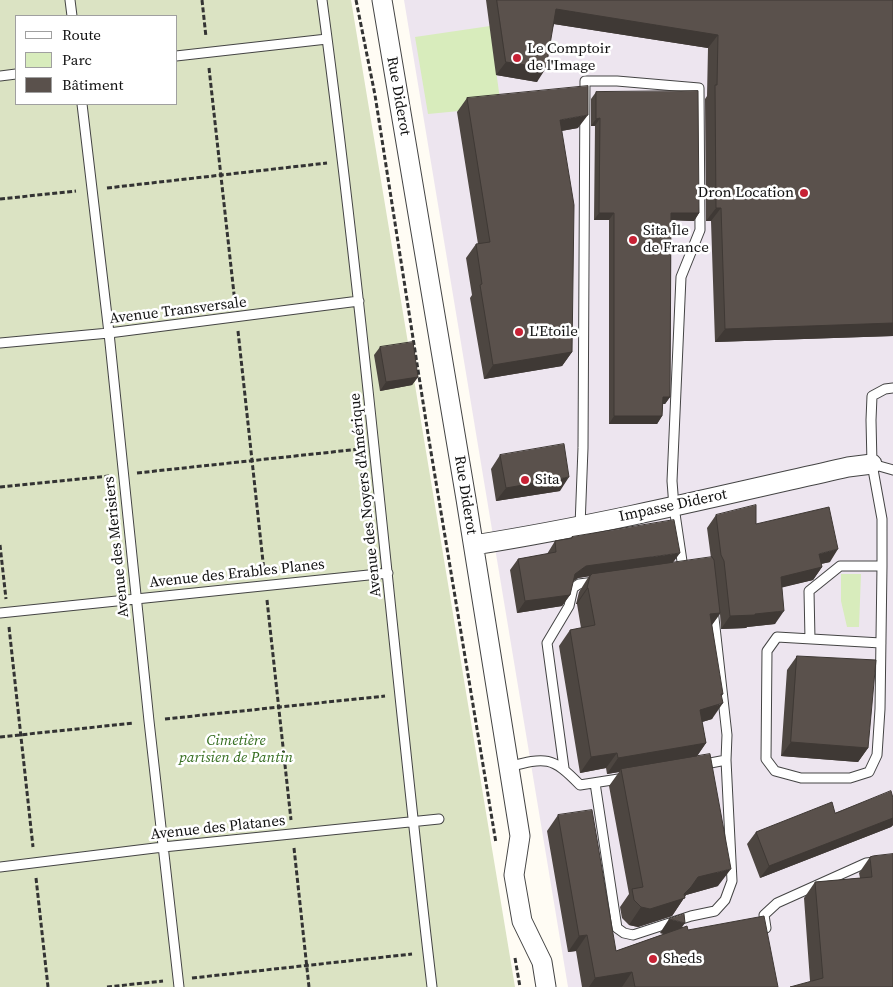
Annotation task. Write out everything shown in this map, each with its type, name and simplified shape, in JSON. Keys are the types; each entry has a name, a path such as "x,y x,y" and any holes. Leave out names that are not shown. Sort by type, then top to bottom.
{"street":[{"name":"Rue Diderot","path":"382,0 474,545 520,836 514,875 522,922 542,962 546,987"},
{"name":"Impasse Diderot","path":"474,545 674,507 848,467 872,464"}],"lane":[{"path":"70,0 72,15"},
{"name":"Avenue des Noyers d'Amérique","path":"322,0 359,301 412,821 432,987"},
{"path":"178,56 327,39"},
{"path":"0,76 15,74"},
{"path":"580,526 583,448 585,81 617,81 699,88 700,230 681,277 672,481 683,568"},
{"name":"Avenue des Merisiers","path":"82,105 109,333 149,721 179,983"},
{"name":"Avenue Transversale","path":"0,343 109,333 359,301"},
{"path":"881,643 777,637 767,651 766,759 775,772 801,778 850,778 869,772 877,755 880,709 881,643 882,566 882,519 872,464 872,396 885,389 893,388"},
{"path":"872,464 893,470"},
{"path":"810,639 809,591 840,566 882,566"},
{"name":"Avenue des Erables Planes","path":"4,613 388,573"},
{"path":"564,768 547,644 569,606 573,588 579,584 608,580"},
{"path":"595,783 617,928 624,933 634,935 715,910 725,900 732,881 726,760 727,735 712,601"},
{"path":"508,767 543,759 564,768 580,785 632,777"},
{"path":"687,767 726,760"},
{"name":"Avenue des Platanes","path":"0,867 163,847 439,819"},
{"path":"767,933 764,915 777,902 866,863 893,860"}],"path":[{"path":"202,0 309,987"},
{"path":"356,0 376,104 498,852"},
{"path":"0,199 342,162"},
{"path":"0,487 375,447"},
{"path":"0,545 4,613 21,735 48,987"},
{"path":"0,737 400,694"},
{"path":"514,951 520,987"},
{"path":"107,987 179,983 306,965 428,952"}],"shaded area":[{"path":"404,0 893,0 893,987 568,987"}],"green space":[{"name":"Cimetière parisien de Pantin","path":"0,0 351,0 515,987 0,987"},
{"path":"490,26 501,107 428,114 415,37"},
{"path":"841,574 861,574 859,627 847,627 841,601"}],"building":[{"name":"Dron Location","path":"497,0 893,0 893,323 725,329 721,208 716,208 715,85 717,85 718,35 556,9 546,68 506,62"},
{"path":"588,86 588,115 560,120 574,205 572,352 493,365 480,285 482,284 476,244 490,242 467,98"},
{"path":"698,91 699,213 671,213 670,397 663,397 662,416 614,416 614,213 599,213 600,118 596,119 596,92"},
{"path":"413,342 418,377 386,382 380,347"},
{"path":"564,444 569,477 506,488 500,455"},
{"path":"756,505 756,524 829,507 838,549 819,554 822,567 781,577 784,611 730,616 724,561 721,555 716,515"},
{"path":"674,520 680,553 586,566 575,574 570,595 525,601 518,559 556,552 555,541"},
{"path":"712,557 714,560 720,613 710,614 723,703 700,710 706,743 618,758 617,753 591,757 570,630 595,625 587,588 590,576 592,574"},
{"path":"797,656 876,660 868,748 791,742"},
{"path":"710,754 731,869 698,877 684,894 685,898 650,909 641,907 634,900 632,889 643,887 621,769"},
{"path":"891,791 893,818 769,866 756,832 832,802 835,813"},
{"path":"592,810 616,951 687,926 688,930 764,916 778,987 635,987 632,972 595,978 587,935 579,936 558,815"},
{"path":"893,854 893,987 790,987 823,978 815,882 872,877 870,857"},
{"path":"684,914 685,923 669,919"}],"place":[{"name":"Le Comptoir de l'Image","path":"517,58"},
{"name":"Dron Location","path":"804,193"},
{"name":"Sita Île de France","path":"633,240"},
{"name":"L'Etoile","path":"519,332"},
{"name":"Sita","path":"525,480"},
{"name":"Sheds","path":"653,959"}]}
